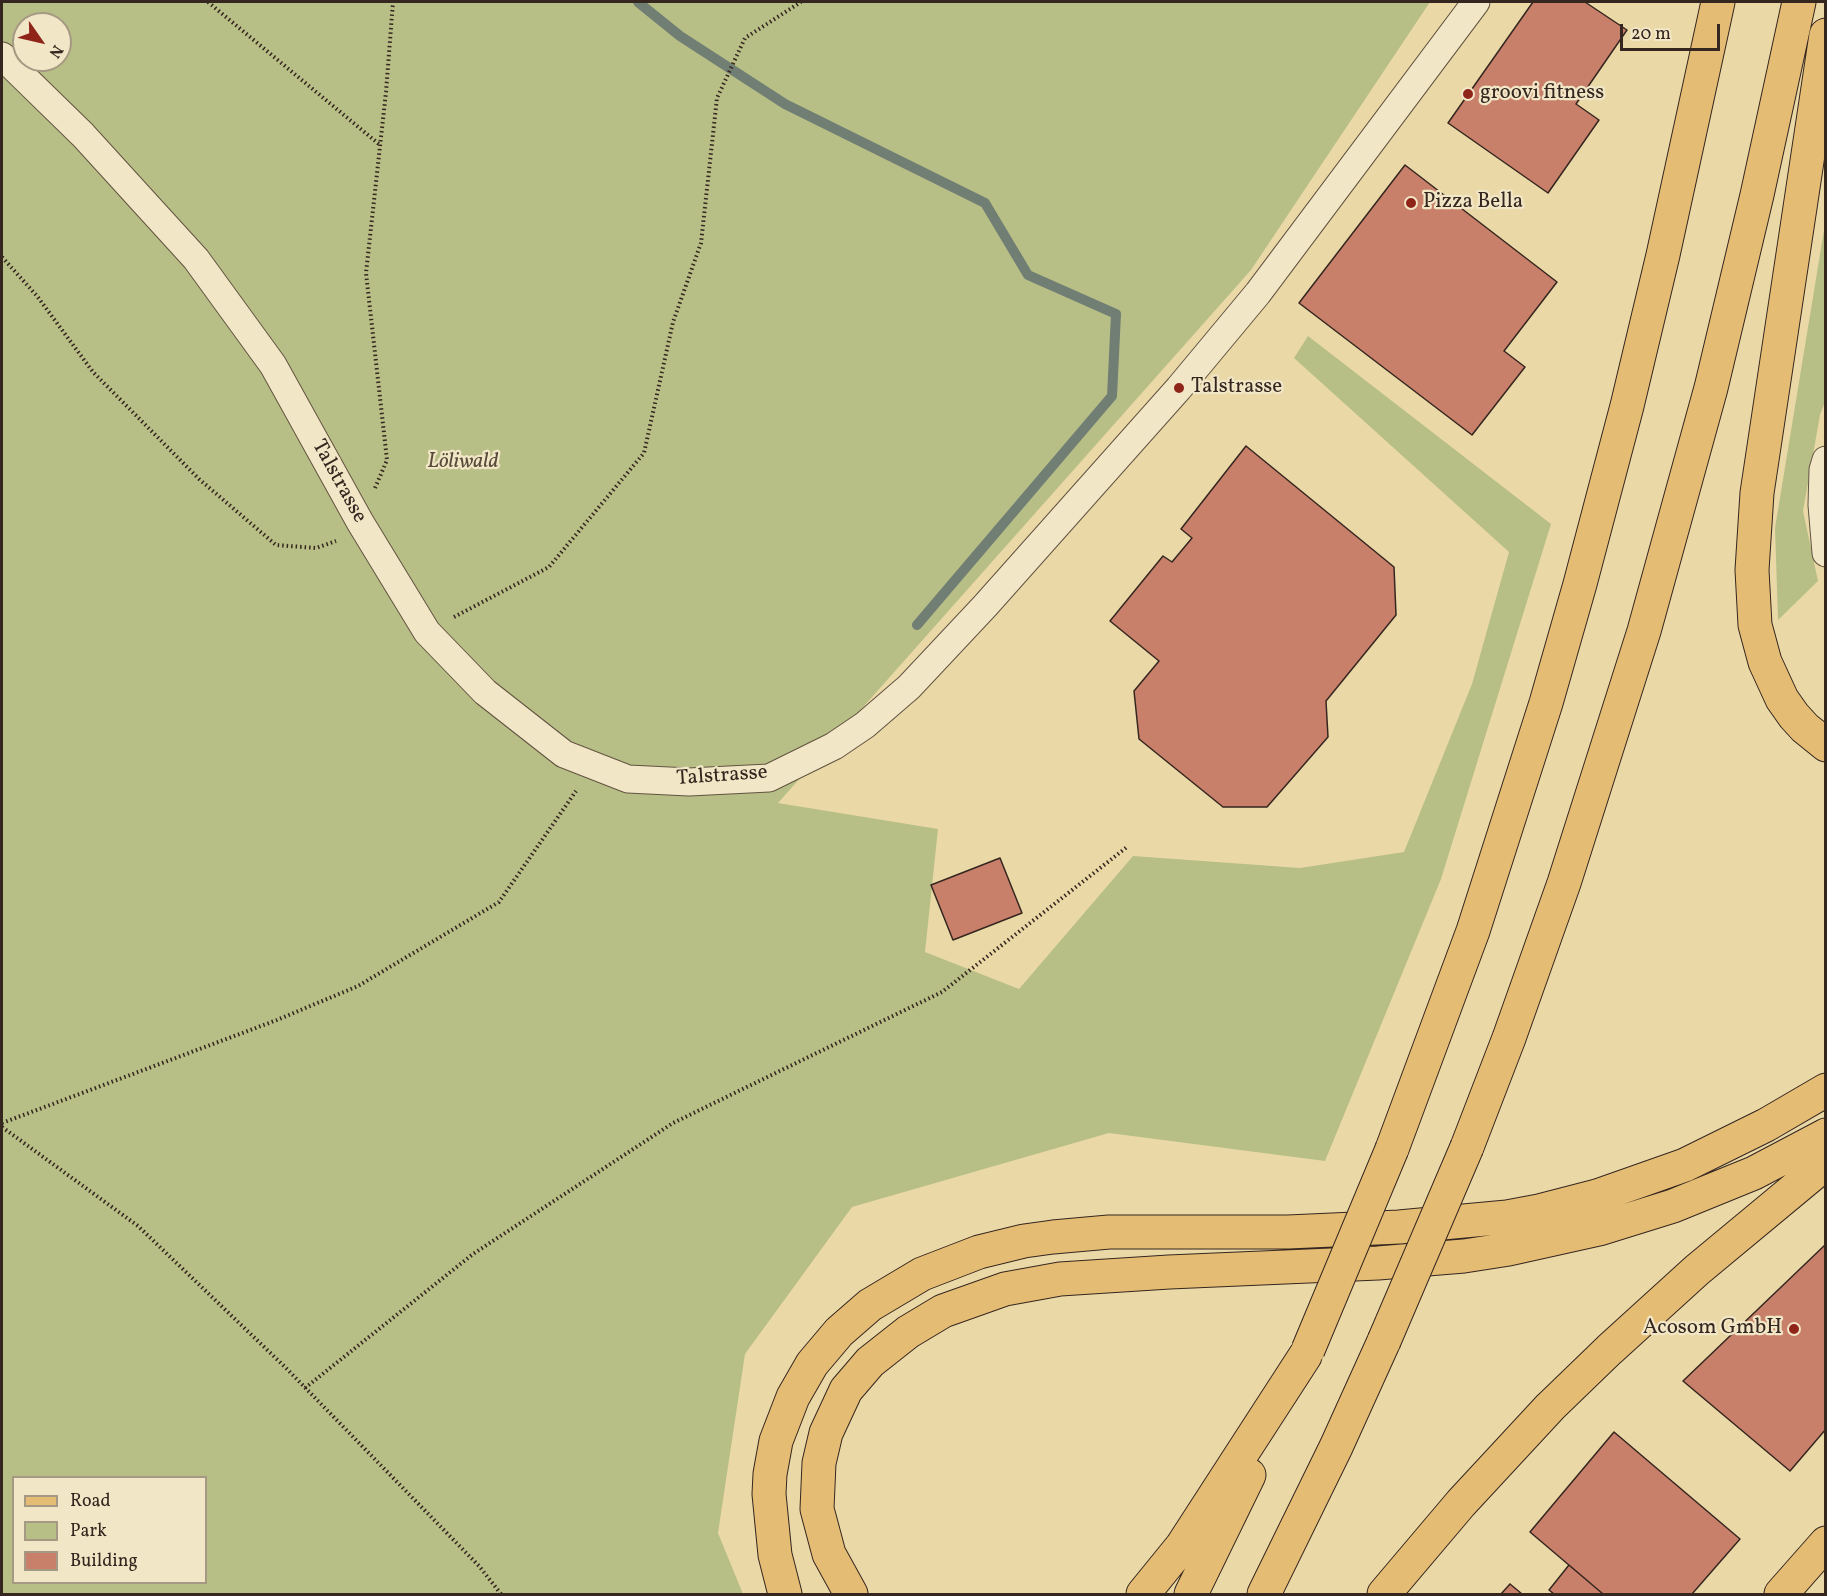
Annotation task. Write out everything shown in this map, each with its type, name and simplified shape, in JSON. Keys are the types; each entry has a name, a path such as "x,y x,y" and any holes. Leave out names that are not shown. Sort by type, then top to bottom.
{"main road":[{"path":"1191,1594 1307,1353 1392,1149 1473,930 1546,703 1627,406 1718,2"},
{"path":"1264,1594 1336,1447 1467,1147 1509,1038 1564,883 1644,631 1711,388 1757,195 1799,2"},
{"path":"1826,35 1757,493 1752,570 1755,625 1765,662 1782,699 1794,716 1826,745"},
{"path":"785,1594 775,1555 769,1494 774,1450 787,1410 812,1364 839,1332 870,1305 922,1274 979,1252 1053,1236 1109,1233 1288,1232 1400,1227 1517,1215 1597,1196 1685,1164 1767,1125 1826,1090"},
{"path":"851,1594 829,1554 818,1509 819,1463 826,1432 846,1389 870,1362 908,1332 943,1311 1005,1289 1060,1279 1378,1263 1464,1256 1509,1249 1599,1229 1673,1206 1754,1173 1826,1135"},
{"path":"1384,1594 1461,1503 1559,1399 1697,1270 1826,1163"},
{"path":"1143,1594 1182,1546 1307,1353"},
{"path":"1781,1594 1826,1543"}],"street":[{"name":"Talstrasse","path":"2,56 83,135 196,260 273,365 360,522 427,632 484,692 564,754 628,779 690,782 769,778 834,746 874,717 909,687 985,606 1179,388 1258,292 1476,2"},
{"path":"1826,460 1822,506 1826,553"}],"path":[{"path":"208,2 380,145"},
{"path":"2,257 37,296 93,372 199,479 276,545 316,548 356,534 387,460 366,273 393,2"},
{"path":"427,632 549,567 644,453 673,322 701,243 717,98 745,38 801,2"},
{"path":"2,1125 277,1020 358,986 499,902 594,766"},
{"path":"305,1388 473,1254 673,1123 942,992 1127,847"},
{"path":"2,1125 138,1226 305,1388 479,1566 501,1594"}],"green space":[{"name":"Löliwald","path":"2,2 1430,2 1251,270 778,803 938,829 925,952 1019,989 1133,856 1300,868 1404,852 1472,684 1509,552 1294,358 1308,336 1551,524 1441,879 1325,1161 1109,1133 852,1207 745,1354 718,1533 743,1594 2,1594"},
{"path":"1825,224 1825,402 1820,415 1803,511 1818,581 1778,620 1775,528"}],"building":[{"path":"1533,2 1585,2 1627,30 1576,104 1599,120 1548,193 1448,123"},
{"path":"1405,165 1557,282 1504,351 1525,367 1472,435 1299,303"},
{"path":"1246,446 1394,567 1396,615 1326,701 1328,737 1267,807 1223,807 1139,739 1134,691 1159,661 1110,621 1163,556 1172,562 1192,538 1181,529"},
{"path":"1000,858 1022,913 953,940 931,885"},
{"path":"1826,1244 1826,1429 1790,1471 1683,1381"},
{"path":"1614,1432 1740,1539 1692,1594 1603,1594 1530,1532"},
{"path":"1569,1565 1603,1594 1554,1594 1549,1590"},
{"path":"1510,1584 1522,1594 1501,1594"}],"waterway":[{"path":"638,2 680,36 785,104 985,203 1028,275 1116,314 1112,396 917,625"}],"place":[{"name":"groovi fitness","path":"1468,94"},
{"name":"Pizza Bella","path":"1411,203"},
{"name":"Talstrasse","path":"1179,388"},
{"name":"Acosom GmbH","path":"1794,1329"}]}
